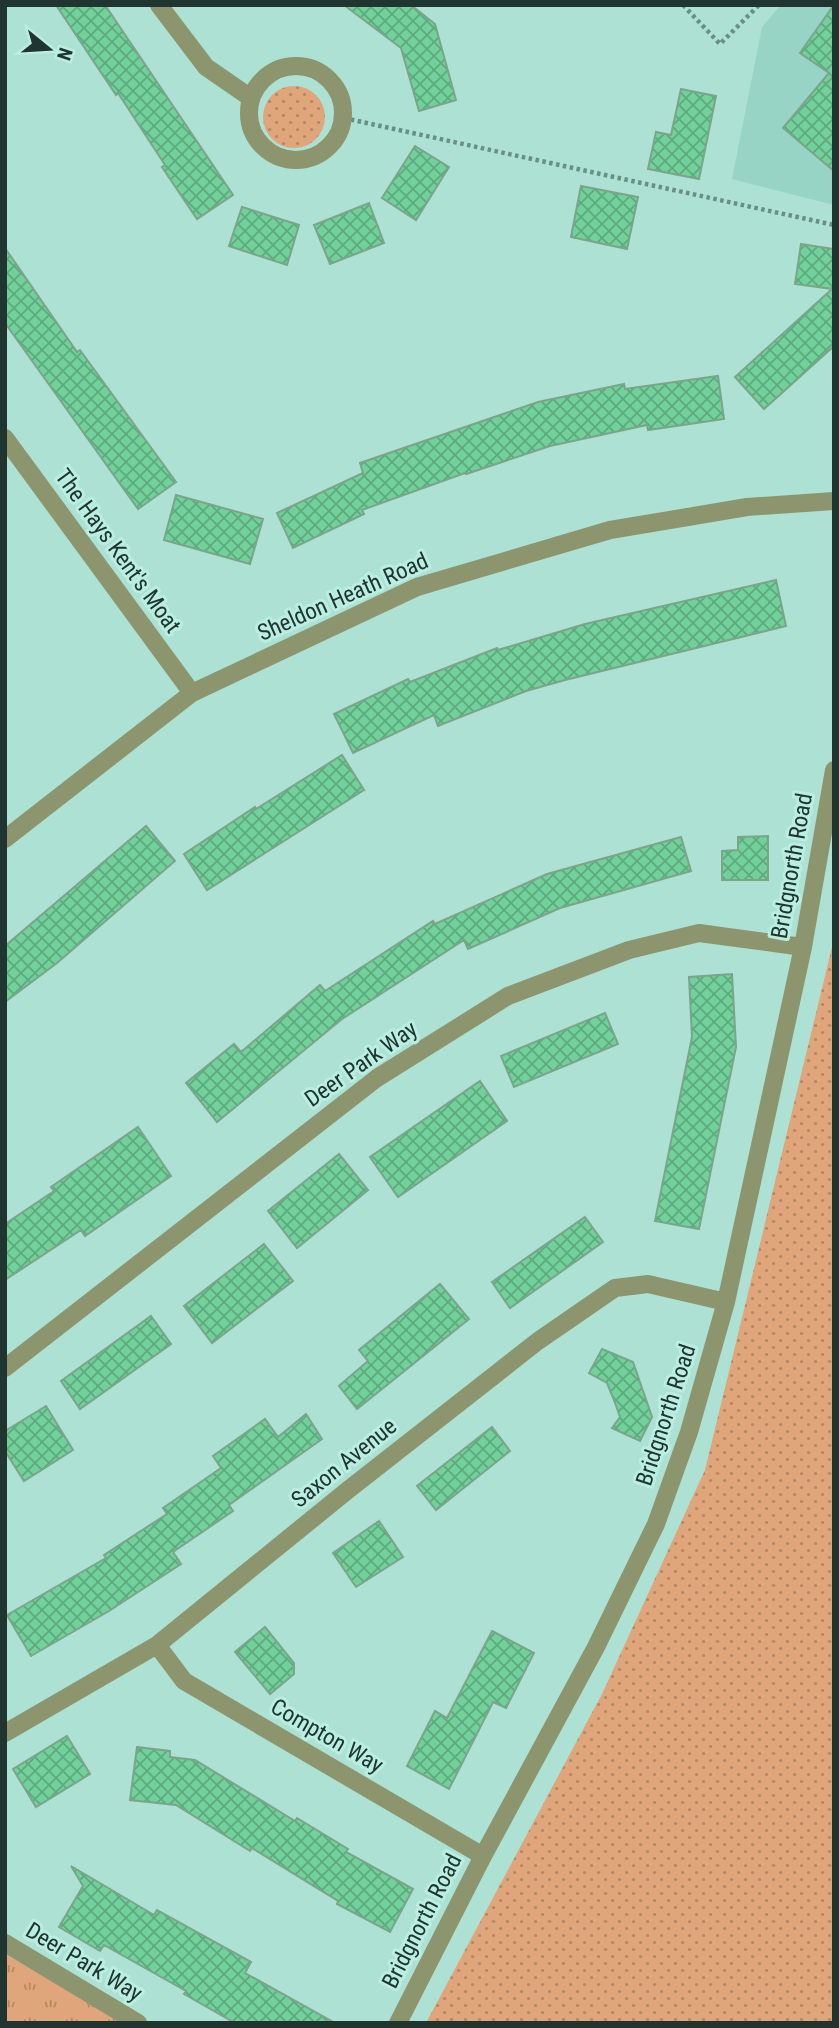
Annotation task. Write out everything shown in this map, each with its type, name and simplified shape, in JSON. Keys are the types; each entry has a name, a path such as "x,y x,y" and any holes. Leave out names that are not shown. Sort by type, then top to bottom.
{"street":[{"path":"159,5 206,67 251,98"},
{"path":"306,66 330,79 343,104 344,118 340,132 332,144 308,159 279,157 256,140 250,127 248,112 251,98 257,86 278,68 306,66"},
{"name":"The Hays Kent's Moat","path":"5,438 192,692"},
{"name":"Sheldon Heath Road","path":"5,839 192,692 417,587 610,530 747,508 834,501"},
{"name":"Bridgnorth Road","path":"398,2023 483,1856 596,1647 656,1524 689,1432 726,1302 803,947 834,771"},
{"name":"Deer Park Way","path":"5,1368 377,1079 508,996 629,950 699,933 803,947"},
{"name":"Saxon Avenue","path":"5,1734 158,1645 348,1490 538,1341 615,1288 648,1284 726,1302"},
{"name":"Compton Way","path":"158,1645 184,1681 483,1856"},
{"name":"Deer Park Way","path":"5,1943 138,2023"}],"path":[{"path":"683,5 720,44 759,5"},
{"path":"344,118 834,225"}],"shaded area":[{"path":"781,5 834,5 834,205 732,179 762,27"}],"green space":[{"path":"294,86 306,88 316,95 323,105 323,129 316,139 306,146 294,148 282,146 272,139 265,129 263,117 265,105 272,95 282,88"},
{"path":"834,939 834,2023 426,2023 602,1694 705,1470"},
{"path":"5,1954 125,2023 5,2023"}],"building":[{"path":"56,5 105,5 233,195 197,219 118,93 116,95"},
{"path":"344,5 411,5 435,24 456,100 419,111 401,48"},
{"path":"834,5 834,171 783,128 829,73 800,53"},
{"path":"681,89 716,96 699,179 648,169 656,132 671,135"},
{"path":"415,146 449,167 416,220 382,198"},
{"path":"581,186 638,197 627,249 571,237"},
{"path":"369,203 384,243 330,264 314,225"},
{"path":"242,207 299,225 287,265 229,246"},
{"path":"801,244 834,249 834,346 764,409 735,377 832,289 795,284"},
{"path":"5,248 77,352 80,350 176,482 138,509 5,323"},
{"path":"718,376 724,419 648,430 647,425 550,446 362,510 364,514 293,548 277,513 363,473 360,463 538,402 624,384 625,389"},
{"path":"176,495 263,519 250,564 164,540"},
{"path":"776,580 786,626 526,691 438,726 434,715 353,753 334,714 408,679 410,682 497,648 498,650 585,624"},
{"path":"342,755 364,790 207,890 184,854 255,807 256,809"},
{"path":"146,826 175,861 57,963 5,1002 5,946"},
{"path":"768,836 768,880 722,880 722,851 738,850 738,837"},
{"path":"681,837 691,871 560,908 468,949 464,940 342,1019 217,1122 186,1083 234,1044 241,1052 320,985 325,991 433,921 435,924 547,874"},
{"path":"732,974 736,1047 699,1229 655,1221 692,1037 689,977"},
{"path":"605,1013 618,1044 514,1087 501,1056"},
{"path":"480,1081 507,1121 398,1197 370,1157"},
{"path":"138,1127 171,1176 85,1236 81,1230 5,1280 5,1224 54,1191 51,1187"},
{"path":"339,1154 368,1190 297,1248 268,1211"},
{"path":"585,1217 603,1242 510,1308 492,1282"},
{"path":"264,1244 293,1281 212,1343 184,1306"},
{"path":"440,1284 469,1319 357,1409 339,1386 368,1361 359,1350"},
{"path":"151,1316 171,1344 80,1409 61,1381"},
{"path":"602,1349 633,1362 652,1417 640,1441 612,1428 620,1417 607,1383 589,1373"},
{"path":"46,1406 73,1450 24,1481 5,1451 5,1431"},
{"path":"306,1414 322,1439 229,1505 233,1511 173,1552 181,1564 109,1611 31,1656 7,1615 106,1558 104,1555 167,1514 163,1508 221,1468 213,1456 265,1419 278,1437"},
{"path":"492,1427 510,1451 436,1510 417,1486"},
{"path":"379,1521 403,1557 356,1587 333,1553"},
{"path":"265,1627 294,1663 294,1674 270,1694 235,1652"},
{"path":"492,1631 534,1653 506,1708 493,1702 449,1789 407,1766 435,1711 447,1718"},
{"path":"67,1736 90,1774 36,1807 13,1769"},
{"path":"137,1747 170,1751 170,1757 195,1760 295,1821 297,1818 348,1849 346,1852 413,1889 390,1932 337,1904 338,1901 252,1848 250,1851 176,1805 130,1800"},
{"path":"71,1866 154,1915 157,1910 251,1962 245,1973 335,2023 235,2023 184,1994 186,1991 104,1945 100,1951 59,1927 83,1886"}]}
